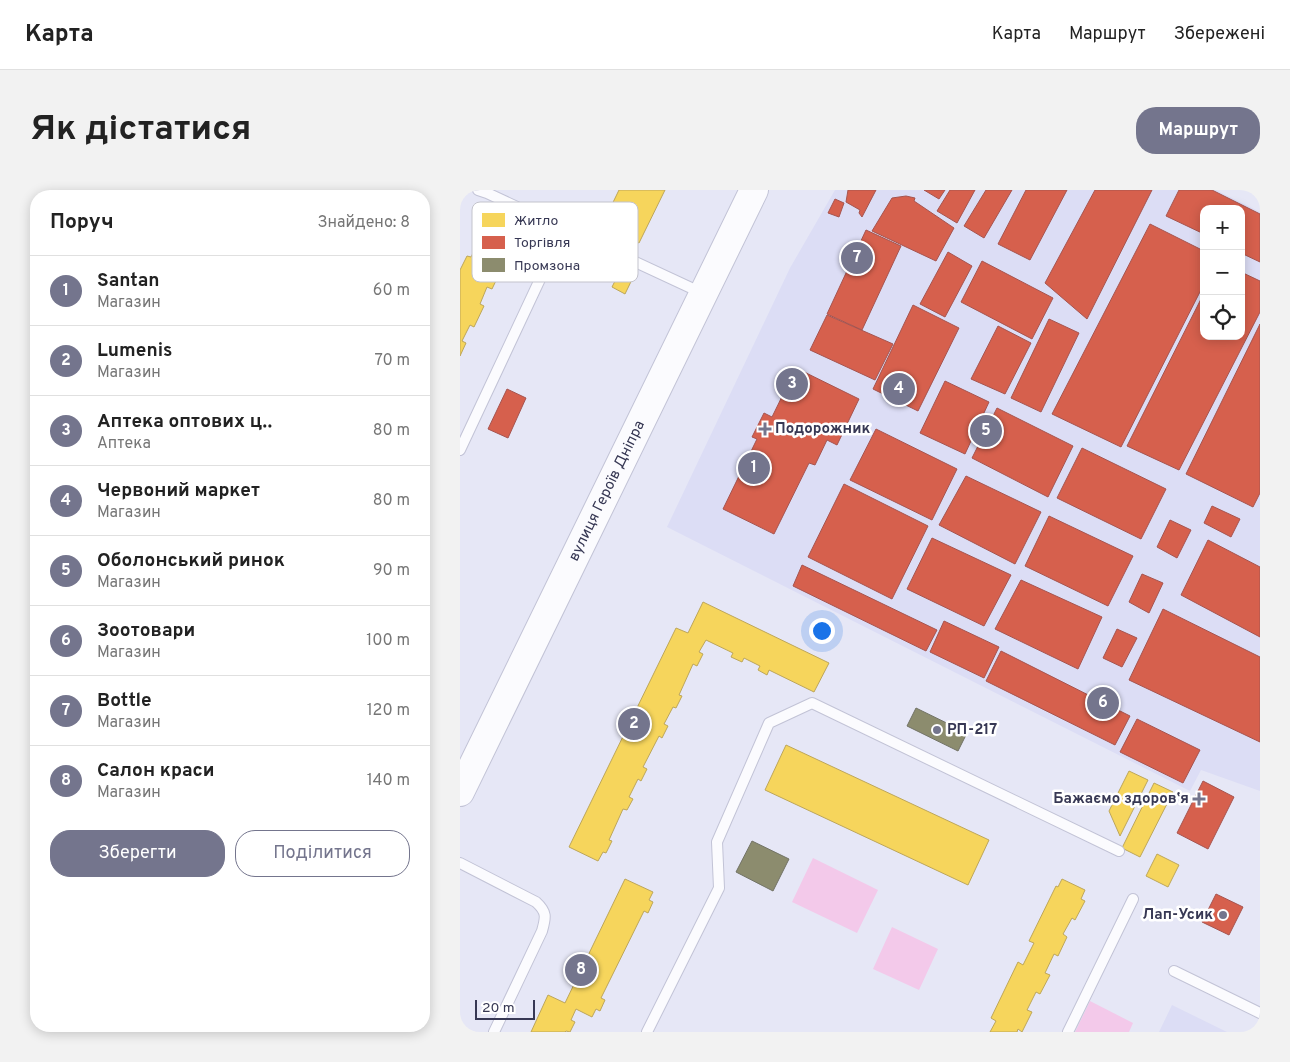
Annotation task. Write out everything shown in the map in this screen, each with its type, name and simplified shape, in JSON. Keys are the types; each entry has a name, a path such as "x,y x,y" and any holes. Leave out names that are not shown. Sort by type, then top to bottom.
{"main road":[{"name":"вулиця Героїв Дніпра","path":"460,792 754,190"}],"lane":[{"path":"478,190 507,202"},
{"path":"638,263 703,294"},
{"path":"460,450 539,282"},
{"path":"647,1032 719,888 717,842 769,723 812,703 1119,851"},
{"path":"460,863 536,902 543,908 546,920 494,1032"},
{"path":"1068,1032 1133,899"},
{"path":"1174,971 1260,1013"}],"shaded area":[{"path":"835,190 1216,190 1260,212 1260,791 1201,770 1190,791 667,527 790,268"},
{"path":"813,858 878,890 857,933 792,902"},
{"path":"892,927 938,949 919,990 873,969"},
{"path":"1090,1001 1133,1023 1129,1032 1075,1032"},
{"path":"1172,1005 1227,1032 1159,1032"}],"building: Житло":[{"path":"619,190 665,190 639,243 638,202 613,202"},
{"path":"472,255 472,282 495,282 492,289 487,287 480,304 484,306 474,327 470,325 462,341 466,343 460,356 460,270 467,256 471,257"},
{"path":"614,282 631,282 625,294 612,287"},
{"path":"703,602 829,663 814,692 769,670 767,675 758,670 760,666 744,658 742,662 731,657 733,653 706,640 699,652 703,654 697,666 693,664 679,695 682,696 676,708 673,707 664,724 668,726 662,738 659,736 643,767 647,769 641,781 638,779 629,797 633,799 627,810 623,809 609,840 612,841 606,853 603,852 598,861 569,847 676,628 688,633"},
{"path":"786,745 989,840 968,885 765,790"},
{"path":"1129,771 1148,780 1120,836 1109,811"},
{"path":"1154,783 1173,792 1140,857 1122,848"},
{"path":"1157,854 1179,865 1168,887 1146,876"},
{"path":"625,879 653,892 649,900 653,902 648,913 644,911 601,998 605,1000 600,1011 596,1009 592,1017 576,1009 571,1020 575,1022 570,1032 531,1032 548,995 565,1003"},
{"path":"1062,879 1085,890 1081,899 1085,901 1075,920 1072,918 1063,934 1067,937 1058,956 1054,954 1045,973 1050,975 1040,994 1036,992 1027,1010 1032,1012 1022,1032 1018,1029 1017,1032 990,1032 996,1021 991,1018 1018,962 1023,965 1034,943 1029,941 1056,886 1058,887"}],"building: Торгівля":[{"path":"848,190 876,190 862,217 859,213 860,210 846,202"},
{"path":"924,190 945,190 939,199"},
{"path":"950,190 975,190 957,223 937,211"},
{"path":"986,190 1012,190 984,238 964,226"},
{"path":"1026,190 1067,190 1030,260 998,244"},
{"path":"1095,190 1152,190 1087,319 1045,283"},
{"path":"1179,190 1212,190 1242,205 1200,205 1200,232 1166,216"},
{"path":"906,196 915,198 914,201 954,228 936,261 872,231 892,198"},
{"path":"835,199 844,203 839,217 828,213"},
{"path":"1245,206 1260,214 1260,262 1245,255"},
{"path":"1150,224 1200,249 1200,292 1121,447 1052,414"},
{"path":"866,230 901,246 862,330 827,314"},
{"path":"948,252 972,266 945,317 920,304"},
{"path":"982,261 1053,298 1032,339 961,302"},
{"path":"1245,274 1260,281 1260,312 1179,470 1127,446 1200,301 1200,340 1245,340"},
{"path":"913,305 959,328 918,411 873,389"},
{"path":"827,315 893,344 875,380 810,350"},
{"path":"1049,319 1079,333 1041,412 1011,398"},
{"path":"1260,324 1260,493 1253,507 1186,474"},
{"path":"998,326 1031,343 1005,394 971,379"},
{"path":"796,368 859,399 837,445 827,440 815,465 809,463 774,534 723,509 757,439 752,437 764,413 772,417"},
{"path":"945,381 989,402 965,454 920,433"},
{"path":"507,389 526,398 508,438 488,429"},
{"path":"997,408 1073,446 1048,497 972,458"},
{"path":"876,429 957,469 932,520 850,480"},
{"path":"1082,448 1166,489 1141,539 1057,498"},
{"path":"966,476 1041,512 1015,564 939,525"},
{"path":"844,484 928,526 892,599 808,557"},
{"path":"1212,506 1240,519 1231,537 1204,523"},
{"path":"1049,516 1133,556 1108,606 1025,566"},
{"path":"1170,520 1191,530 1177,558 1157,547"},
{"path":"932,538 1011,575 984,626 907,589"},
{"path":"1208,540 1260,567 1260,637 1181,595"},
{"path":"802,565 937,630 926,651 793,586"},
{"path":"1142,574 1163,583 1149,613 1129,602"},
{"path":"1021,580 1102,617 1078,669 995,629"},
{"path":"1163,609 1260,657 1260,742 1129,680"},
{"path":"944,621 999,647 984,678 930,652"},
{"path":"1117,629 1137,638 1122,667 1103,658"},
{"path":"1001,651 1130,716 1115,745 986,681"},
{"path":"1137,719 1200,750 1183,783 1120,752"},
{"path":"1203,781 1234,797 1208,849 1177,833"},
{"name":"Лап-Усик","path":"1216,894 1243,907 1229,935 1202,922"}],"building: Промзона":[{"name":"РП-217","path":"916,708 967,733 958,751 907,726"},
{"path":"752,841 789,859 773,891 736,872"}],"place":[{"name":"Bottle","path":"857,258"},
{"name":"Аптека оптових ц‥","path":"792,384"},
{"name":"Червоний маркет","path":"899,389"},
{"name":"Подорожник","path":"765,429"},
{"name":"Оболонський ринок","path":"986,431"},
{"name":"Santan","path":"754,468"},
{"name":"Зоотовари","path":"1103,703"},
{"name":"Lumenis","path":"634,724"},
{"name":"РП-217","path":"937,730"},
{"name":"Бажаємо здоровʼя","path":"1199,799"},
{"name":"Лап-Усик","path":"1223,915"},
{"name":"Салон краси","path":"581,970"}]}
